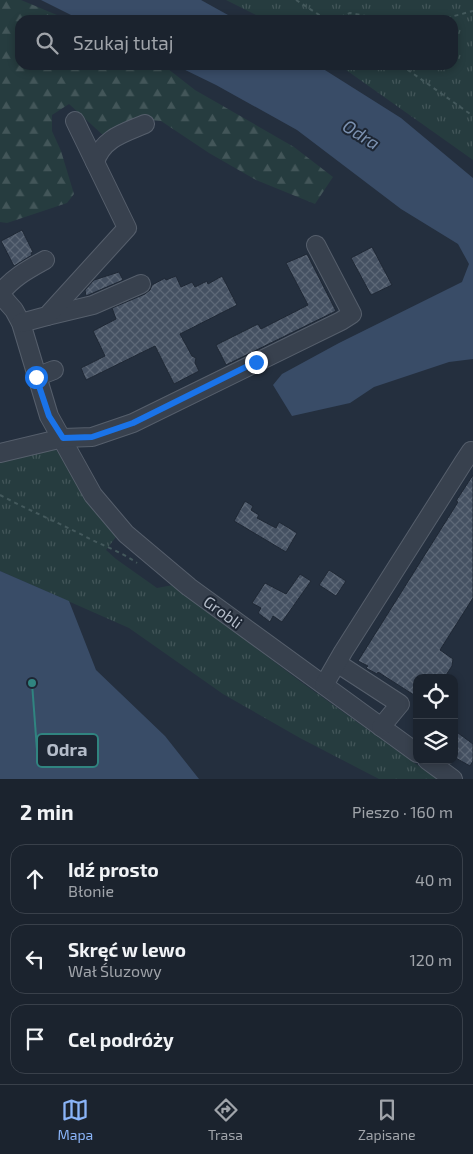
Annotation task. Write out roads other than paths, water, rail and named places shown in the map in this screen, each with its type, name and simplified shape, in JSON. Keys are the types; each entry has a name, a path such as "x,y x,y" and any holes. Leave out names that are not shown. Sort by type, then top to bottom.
{"street":[{"path":"47,316 127,228 75,121"},
{"path":"94,162 102,146 116,137 145,124"},
{"path":"0,453 63,438 92,437 133,423 341,322 352,314 316,245"},
{"path":"0,294 7,284 20,274 45,260"},
{"path":"20,323 93,305 142,284"},
{"name":"Grobli","path":"0,294 14,310 20,323 49,416 63,438 93,495 126,534 188,587 413,750"},
{"path":"36,377 54,370"},
{"path":"324,685 342,652 463,463 471,451 473,452"},
{"path":"337,663 400,704 381,727"},
{"path":"432,764 453,779"}],"water":[{"path":"41,0 201,0 228,15 71,15"},
{"path":"185,70 325,70 401,118 473,178 473,359 449,362 374,387 350,403 292,416 273,385 282,374 339,343 462,282 469,264 458,244 401,209 297,130"},
{"path":"0,571 69,601 96,670 165,736 199,779 0,779"}],"place":[{"name":"Odra","path":"32,683"}]}
